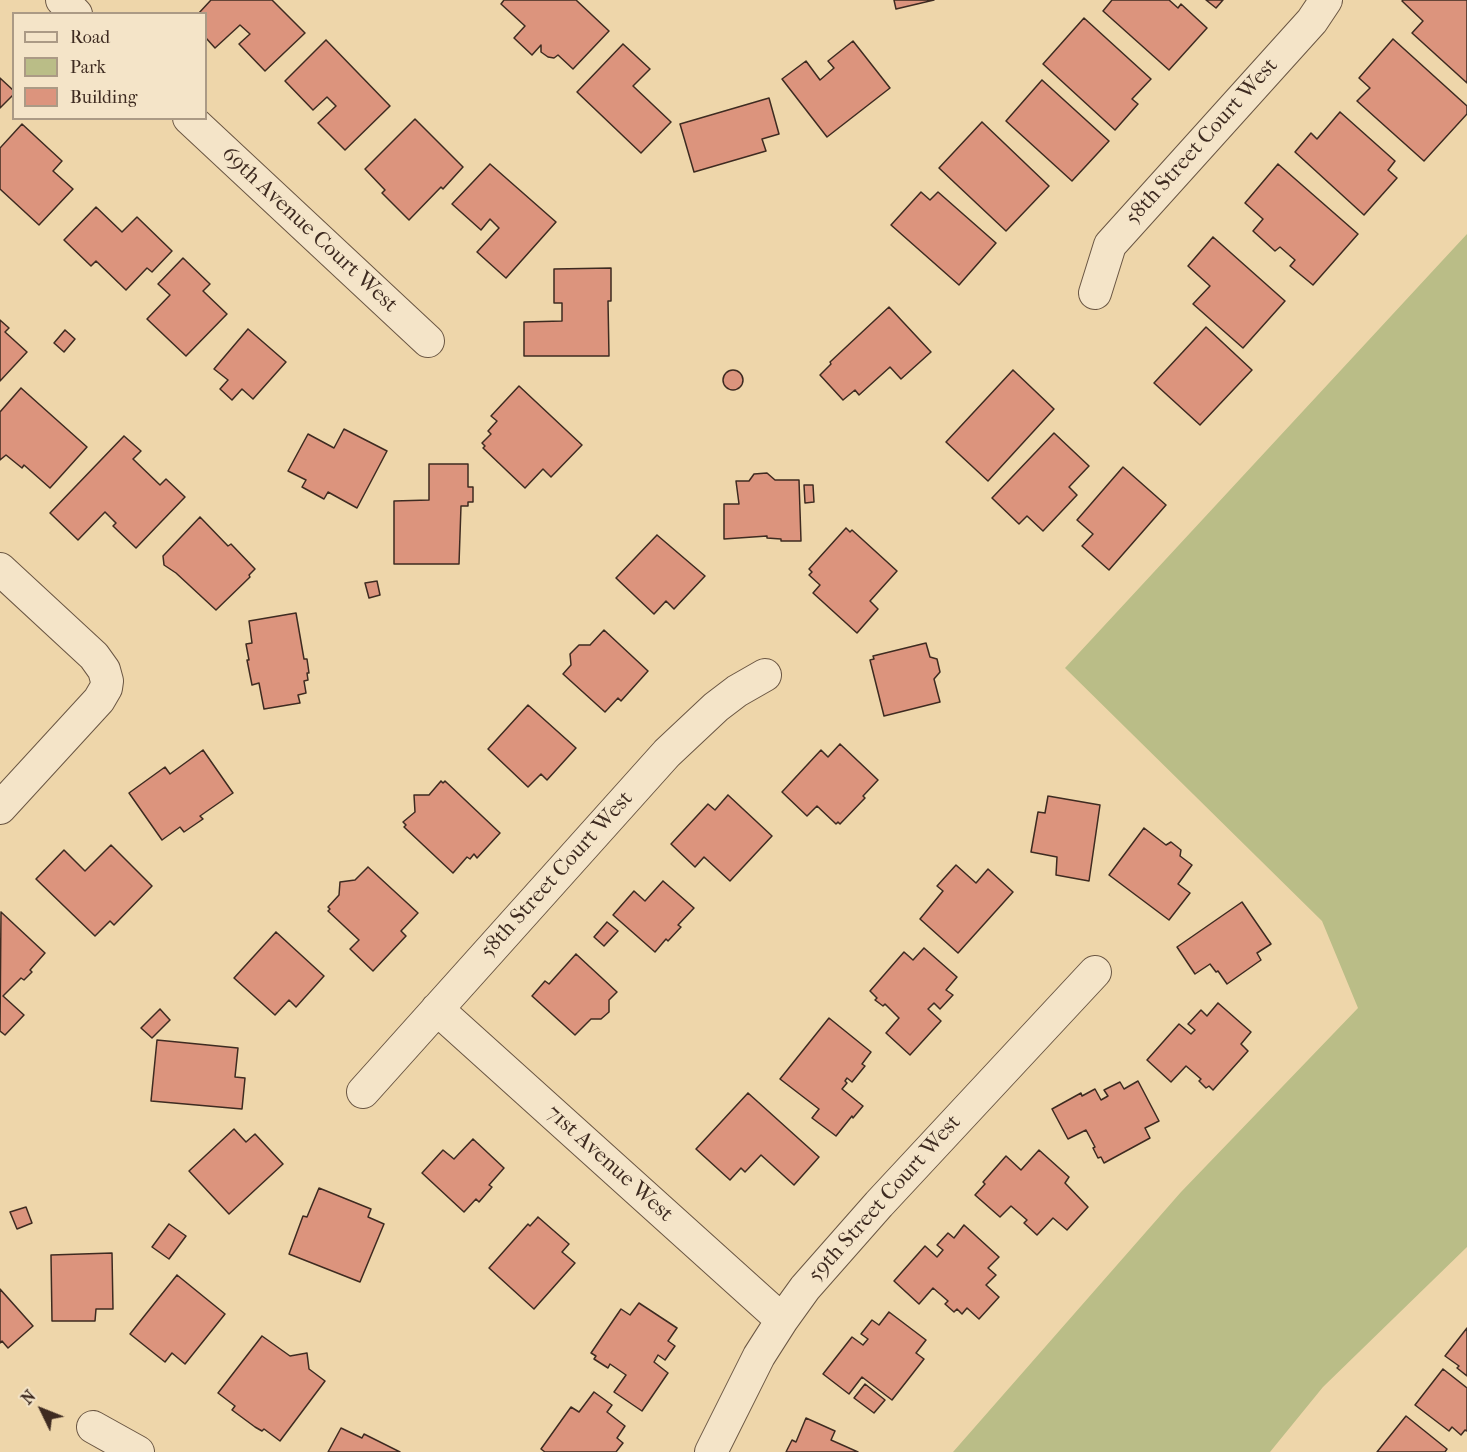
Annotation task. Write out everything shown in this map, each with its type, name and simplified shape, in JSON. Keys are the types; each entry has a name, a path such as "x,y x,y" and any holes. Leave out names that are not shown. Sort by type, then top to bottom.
{"street":[{"path":"62,0 74,12"},
{"name":"58th Street Court West","path":"1095,293 1110,245 1312,21 1326,0"},
{"name":"69th Avenue Court West","path":"191,120 428,342"},
{"path":"0,569 79,641 100,664 106,675 106,688 99,700 0,808"},
{"name":"58th Street Court West","path":"363,1092 667,753 716,707 765,675"},
{"name":"59th Street Court West","path":"711,1452 755,1364 805,1288 879,1204 1095,972"},
{"name":"71st Avenue West","path":"437,1009 782,1320"},
{"path":"93,1427 138,1452"}],"green space":[{"path":"1467,234 1467,1247 1323,1387 1270,1452 953,1452 1181,1192 1358,1008 1322,921 1065,668"}],"building":[{"path":"211,0 272,0 305,33 265,71 239,44 250,34 240,25 215,48 207,39 207,12 200,12"},
{"path":"504,0 576,0 609,31 573,69 558,55 554,58 548,57 541,52 541,45 532,55 514,38 525,26 501,4"},
{"path":"894,0 934,0 896,9"},
{"path":"1112,0 1169,0 1178,8 1181,4 1207,28 1169,70 1103,11"},
{"path":"1206,0 1223,0 1216,8"},
{"path":"1403,0 1467,0 1467,83 1412,33 1423,21"},
{"path":"1084,18 1151,79 1132,99 1138,104 1115,130 1043,64"},
{"path":"1393,39 1467,106 1467,114 1424,161 1357,101 1370,88 1359,78"},
{"path":"326,40 390,106 345,150 318,123 336,106 327,97 313,110 285,81"},
{"path":"853,41 890,88 827,137 782,79 806,61 820,80 834,68 828,61"},
{"path":"623,44 650,69 633,86 671,122 641,153 577,92"},
{"path":"0,78 12,89 12,96 0,108"},
{"path":"1042,80 1109,141 1072,181 1006,121"},
{"path":"769,98 779,134 762,139 766,151 694,172 680,124"},
{"path":"1340,112 1395,161 1388,170 1397,178 1364,215 1295,152 1311,133 1317,139"},
{"path":"415,119 463,167 409,220 382,193 385,190 365,169"},
{"path":"982,122 1049,186 1006,231 939,168"},
{"path":"22,124 62,161 53,171 73,189 39,225 0,189 0,148"},
{"path":"490,164 556,222 506,278 477,252 499,228 490,219 481,230 452,204"},
{"path":"1278,164 1358,234 1313,285 1290,266 1295,260 1280,247 1275,251 1253,231 1263,219 1245,203"},
{"path":"921,192 930,200 938,192 996,243 959,285 891,225"},
{"path":"96,207 122,232 137,217 172,251 152,272 147,268 126,290 96,261 91,266 64,240"},
{"path":"1213,237 1285,301 1243,348 1193,304 1210,286 1188,266"},
{"path":"183,258 210,284 203,291 227,314 186,356 147,319 170,295 158,284"},
{"path":"611,268 611,301 608,301 609,356 524,356 524,322 562,321 562,303 554,303 554,269"},
{"path":"889,307 931,352 901,379 890,367 859,395 855,390 843,400 820,375 831,364 830,362"},
{"path":"0,320 9,328 5,332 27,352 0,381"},
{"path":"1206,327 1252,370 1200,425 1154,383"},
{"path":"248,329 286,362 253,399 242,389 232,400 220,389 228,380 214,369"},
{"path":"65,330 75,339 64,352 54,343"},
{"path":"733,370 740,373 743,380 740,387 733,390 726,387 723,380 726,373"},
{"path":"1013,370 1054,409 988,481 946,442"},
{"path":"519,386 582,445 551,477 543,469 525,488 483,448 485,446 482,443 491,434 488,431 497,421 491,416"},
{"path":"21,388 87,447 50,488 24,465 22,468 6,455 0,460 0,412"},
{"path":"344,429 387,451 357,508 328,492 324,499 302,487 306,480 288,471 308,434 334,448"},
{"path":"1054,433 1089,466 1069,487 1077,495 1043,531 1027,516 1019,524 992,498"},
{"path":"124,436 141,451 133,459 160,485 166,479 185,497 136,548 113,526 116,523 105,512 78,540 50,513"},
{"path":"429,464 468,464 468,487 473,487 473,502 468,502 468,506 461,506 459,564 394,564 394,501 429,500"},
{"path":"1123,467 1166,505 1109,570 1082,546 1093,534 1077,520"},
{"path":"767,473 775,480 799,480 801,541 781,541 781,539 767,538 767,536 724,539 724,504 739,504 736,481 749,481 754,474"},
{"path":"804,485 813,485 814,502 805,503"},
{"path":"200,517 228,546 231,544 255,569 249,575 250,577 216,610 176,573 164,565 163,556"},
{"path":"846,528 850,532 852,530 897,571 870,601 878,609 857,633 813,593 820,585 809,575 812,572 809,569"},
{"path":"657,535 705,576 674,609 666,601 654,614 616,578"},
{"path":"377,581 380,595 369,598 365,583"},
{"path":"296,613 304,659 307,659 309,673 307,673 308,680 304,681 306,693 298,695 300,703 264,709 259,683 252,685 247,660 249,660 246,644 252,643 249,621"},
{"path":"604,630 648,671 621,701 618,698 605,712 563,674 571,665 570,654 579,645 590,645"},
{"path":"926,643 930,657 937,659 940,672 934,679 940,702 884,716 870,660 874,659 873,656"},
{"path":"528,705 576,748 547,780 541,774 528,787 488,749"},
{"path":"840,744 878,780 863,796 865,798 840,824 838,822 836,824 817,806 807,816 782,792 821,750 828,757"},
{"path":"203,750 233,793 200,816 203,819 184,832 180,827 162,840 129,793 165,767 170,774"},
{"path":"441,781 443,783 445,781 500,833 477,858 474,854 470,859 467,857 453,873 404,827 406,825 403,822 415,812 414,795 429,795"},
{"path":"728,795 772,836 730,881 704,857 695,867 671,844 708,804 715,810"},
{"path":"1048,796 1100,805 1089,881 1056,875 1057,857 1031,852 1038,812 1045,813"},
{"path":"1144,828 1166,845 1171,842 1181,850 1180,856 1192,865 1178,884 1190,893 1169,920 1109,875"},
{"path":"111,845 152,886 114,925 110,921 95,936 36,879 64,850 85,871"},
{"path":"956,865 976,883 988,869 1013,892 958,953 920,919 943,891 937,886"},
{"path":"368,867 418,913 401,931 406,936 373,971 350,949 359,940 328,911 330,909 328,907 339,895 340,882 355,880"},
{"path":"663,881 694,908 678,925 681,927 655,952 613,915 634,891 645,901"},
{"path":"1242,902 1271,944 1257,953 1261,960 1227,984 1210,964 1195,974 1177,947"},
{"path":"1,912 45,953 30,970 32,972 24,980 21,978 3,996 24,1015 5,1035 0,1031"},
{"path":"607,922 618,931 604,946 594,937"},
{"path":"276,932 324,976 296,1007 289,1000 275,1015 234,978"},
{"path":"924,948 957,977 946,990 953,995 940,1009 934,1003 928,1009 941,1021 910,1055 886,1033 899,1018 885,1004 883,1006 875,1000 877,998 870,991 904,952 913,960"},
{"path":"576,954 617,992 609,1000 609,1012 601,1019 591,1019 575,1035 532,996 545,981 549,984"},
{"path":"1218,1003 1251,1032 1241,1044 1248,1051 1213,1090 1209,1086 1206,1088 1199,1081 1201,1079 1186,1066 1171,1082 1147,1060 1179,1024 1191,1034 1195,1030 1188,1024 1201,1010 1207,1016"},
{"path":"160,1009 170,1020 152,1038 141,1028"},
{"path":"829,1018 871,1052 862,1064 865,1066 852,1082 847,1078 845,1081 847,1083 842,1089 863,1106 836,1136 812,1118 819,1109 780,1079"},
{"path":"157,1040 238,1048 235,1077 245,1078 242,1109 151,1101"},
{"path":"1138,1081 1159,1121 1145,1128 1150,1138 1104,1163 1101,1157 1098,1158 1086,1130 1068,1139 1052,1109 1081,1093 1082,1096 1095,1089 1101,1100 1108,1096 1104,1090 1120,1082 1124,1089"},
{"path":"748,1093 819,1157 794,1185 761,1155 745,1172 741,1168 730,1180 696,1149"},
{"path":"234,1129 246,1142 255,1134 283,1164 229,1214 189,1171"},
{"path":"473,1139 504,1168 489,1185 492,1187 479,1202 476,1199 464,1212 422,1173 443,1150 454,1159"},
{"path":"1039,1150 1069,1177 1065,1183 1088,1207 1067,1230 1053,1218 1037,1235 1024,1223 1027,1220 1011,1206 1000,1217 975,1195 985,1184 983,1182 1006,1156 1021,1170"},
{"path":"319,1188 371,1209 368,1217 384,1224 360,1282 289,1254 303,1216 307,1217"},
{"path":"26,1207 32,1223 17,1229 10,1212"},
{"path":"538,1217 569,1244 562,1252 575,1263 534,1309 489,1268 528,1224 530,1226"},
{"path":"169,1224 186,1236 169,1259 152,1247"},
{"path":"964,1225 999,1257 988,1268 996,1275 986,1285 999,1297 979,1319 967,1308 962,1314 957,1309 954,1312 945,1304 948,1301 933,1288 919,1304 894,1281 925,1246 937,1257 943,1250 937,1245 948,1233 954,1238"},
{"path":"112,1253 113,1309 96,1309 95,1321 52,1321 51,1255"},
{"path":"177,1275 225,1314 185,1364 172,1353 165,1362 130,1334"},
{"path":"0,1289 33,1326 8,1348 2,1341 0,1343"},
{"path":"639,1303 677,1328 668,1341 675,1346 665,1360 658,1355 654,1362 668,1373 642,1411 614,1392 626,1375 610,1364 608,1368 594,1359 596,1356 591,1353 621,1309 630,1315"},
{"path":"889,1312 926,1340 916,1353 924,1359 892,1400 862,1377 849,1394 823,1374 852,1337 863,1345 868,1339 861,1334 872,1320 879,1325"},
{"path":"1467,1328 1467,1376 1457,1368 1459,1366 1445,1356"},
{"path":"262,1336 290,1356 307,1353 309,1369 325,1381 280,1441 264,1429 262,1431 255,1427 232,1410 235,1406 218,1393"},
{"path":"1443,1369 1467,1388 1467,1431 1465,1430 1461,1435 1452,1427 1449,1431 1415,1405"},
{"path":"865,1384 885,1400 874,1413 854,1398"},
{"path":"594,1392 612,1405 607,1412 625,1426 617,1438 623,1443 616,1452 545,1452 541,1449 571,1407 579,1412"},
{"path":"1406,1416 1447,1449 1445,1452 1377,1452"},
{"path":"806,1418 835,1431 831,1440 858,1452 786,1452 792,1440 796,1442"},
{"path":"341,1428 362,1438 364,1434 400,1452 328,1452"}]}
